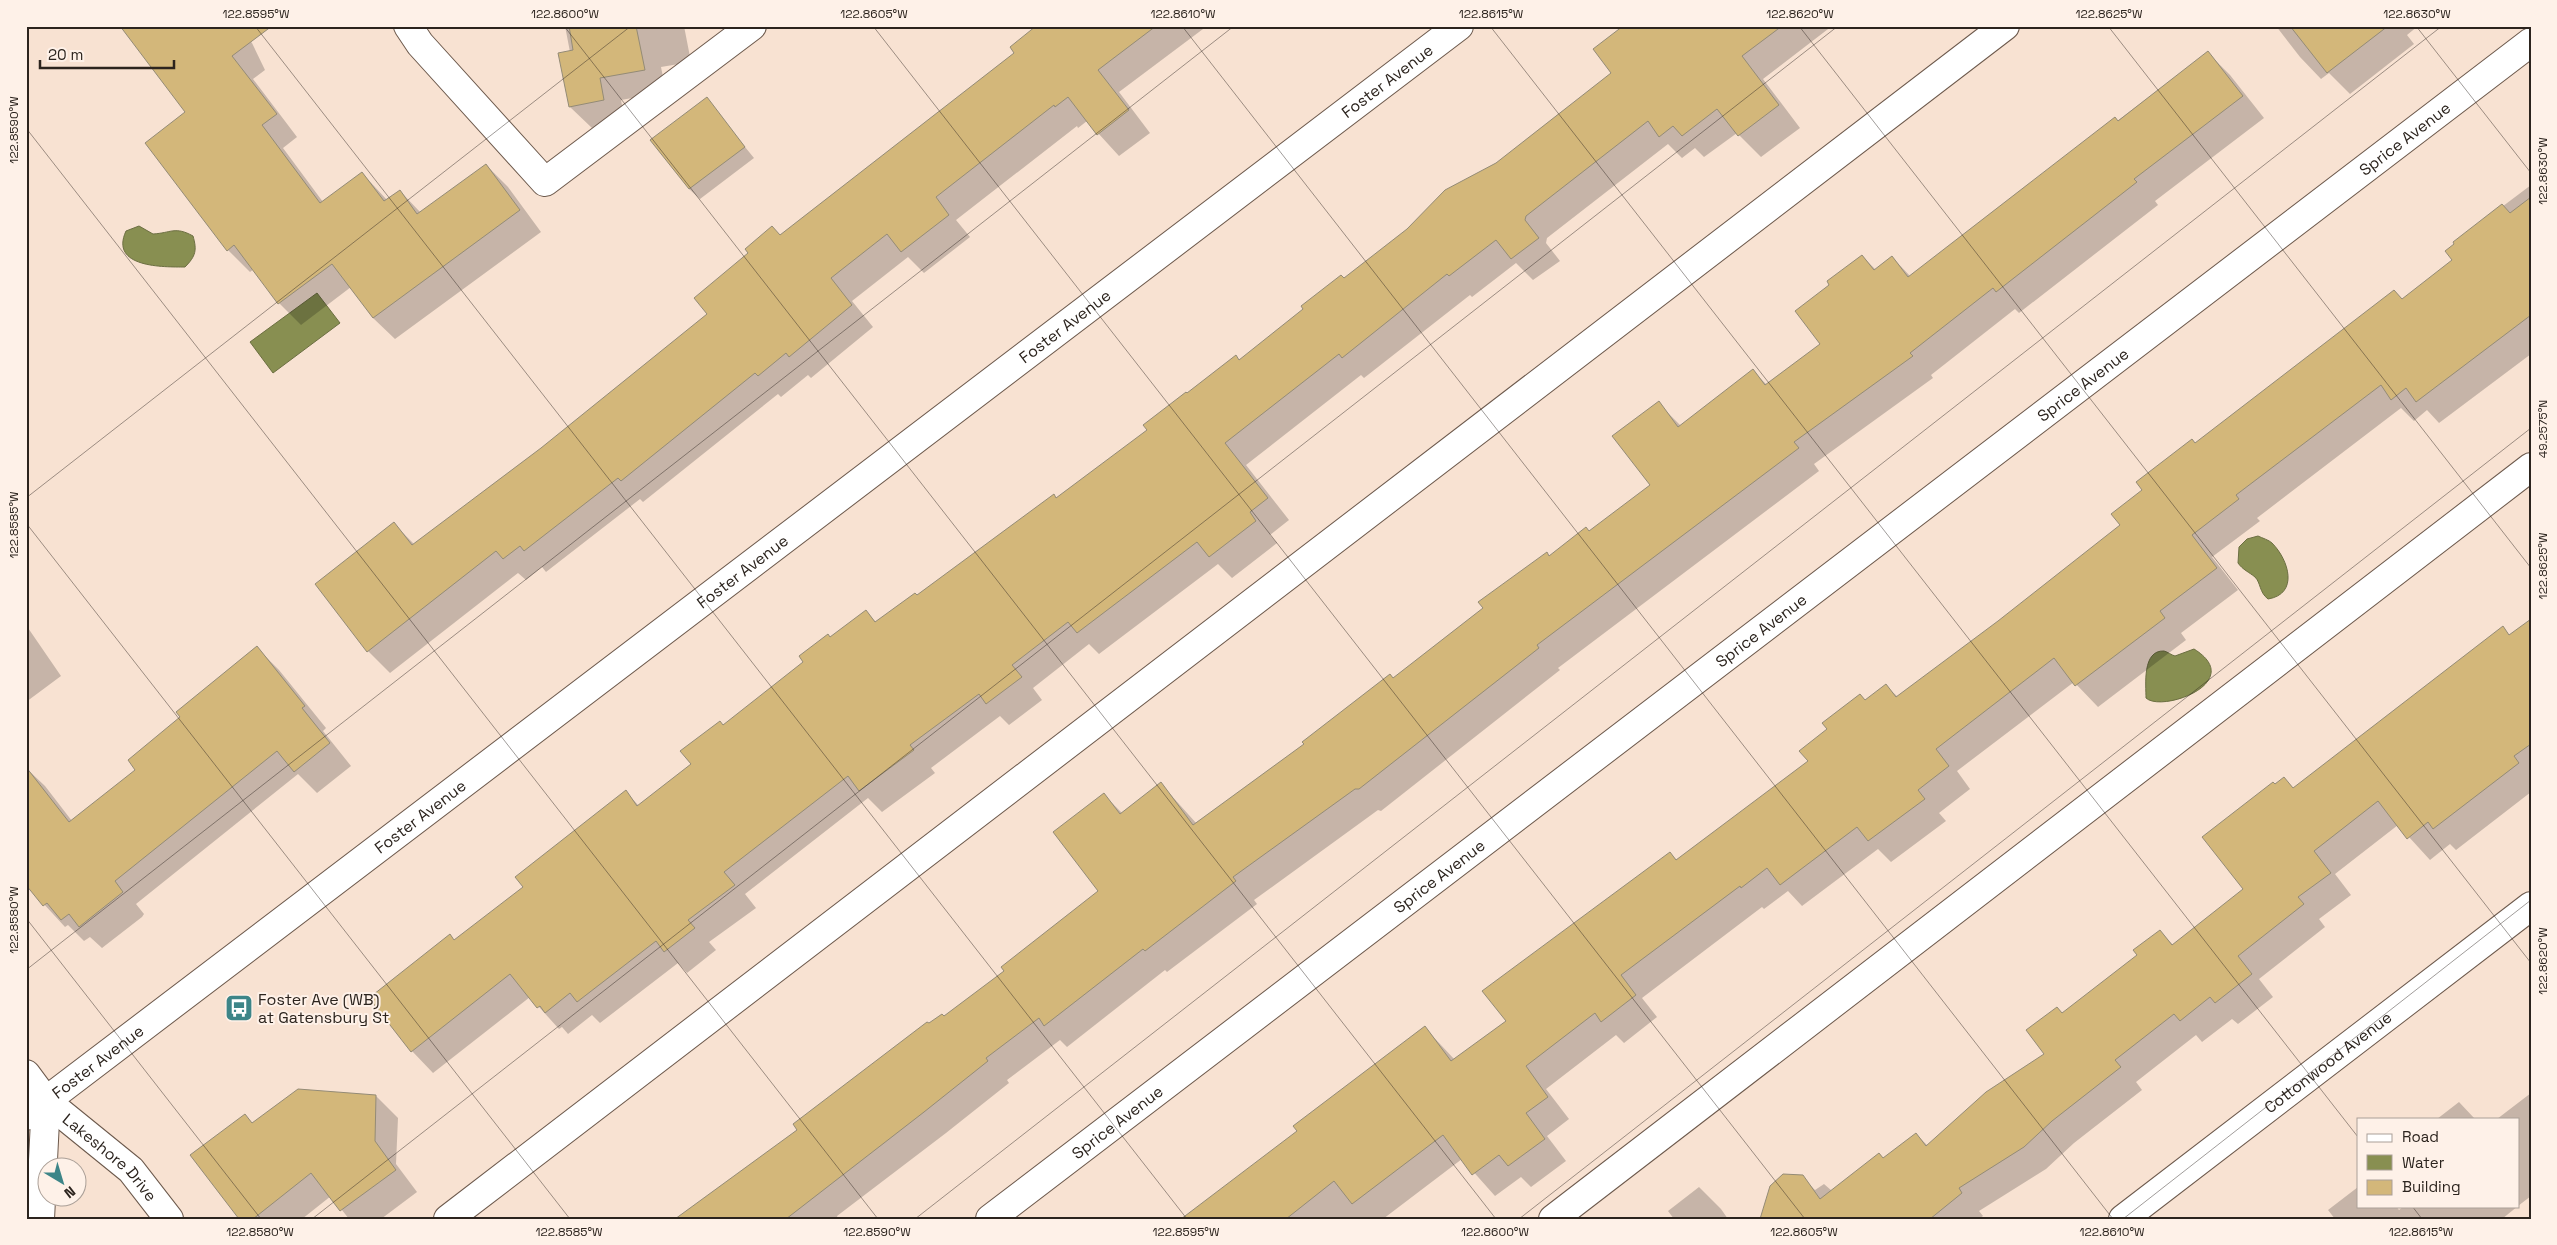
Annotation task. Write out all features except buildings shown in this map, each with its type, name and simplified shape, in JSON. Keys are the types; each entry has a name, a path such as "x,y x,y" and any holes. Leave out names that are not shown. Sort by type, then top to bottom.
{"street":[{"path":"414,35 544,182 752,26"},
{"name":"Foster Avenue","path":"36,1108 1459,26"},
{"path":"448,1219 2005,26"},
{"name":"Sprice Avenue","path":"990,1219 2531,42"},
{"path":"1554,1219 2531,467"},
{"name":"Cottonwood Avenue","path":"2123,1219 2531,906"},
{"name":"Lakeshore Drive","path":"26,1074 36,1108 130,1170 169,1219"},
{"path":"36,1108 40,1219"}],"water":[{"path":"139,226 153,234 182,231 193,236 195,249 193,256 185,267 165,267 141,263 132,259 125,252 123,243 126,231"},
{"path":"317,293 340,323 273,373 250,342"},
{"path":"2258,536 2271,542 2278,550 2283,558 2288,576 2284,591 2278,596 2268,599 2255,577 2238,563 2239,547 2247,539"},
{"path":"2194,649 2208,661 2211,673 2206,683 2182,698 2155,702 2146,698 2147,669 2152,656 2157,652 2164,651 2175,656"}],"place":[{"name":"Foster Ave (WB) at Gatensbury St","path":"239,1008"}]}
